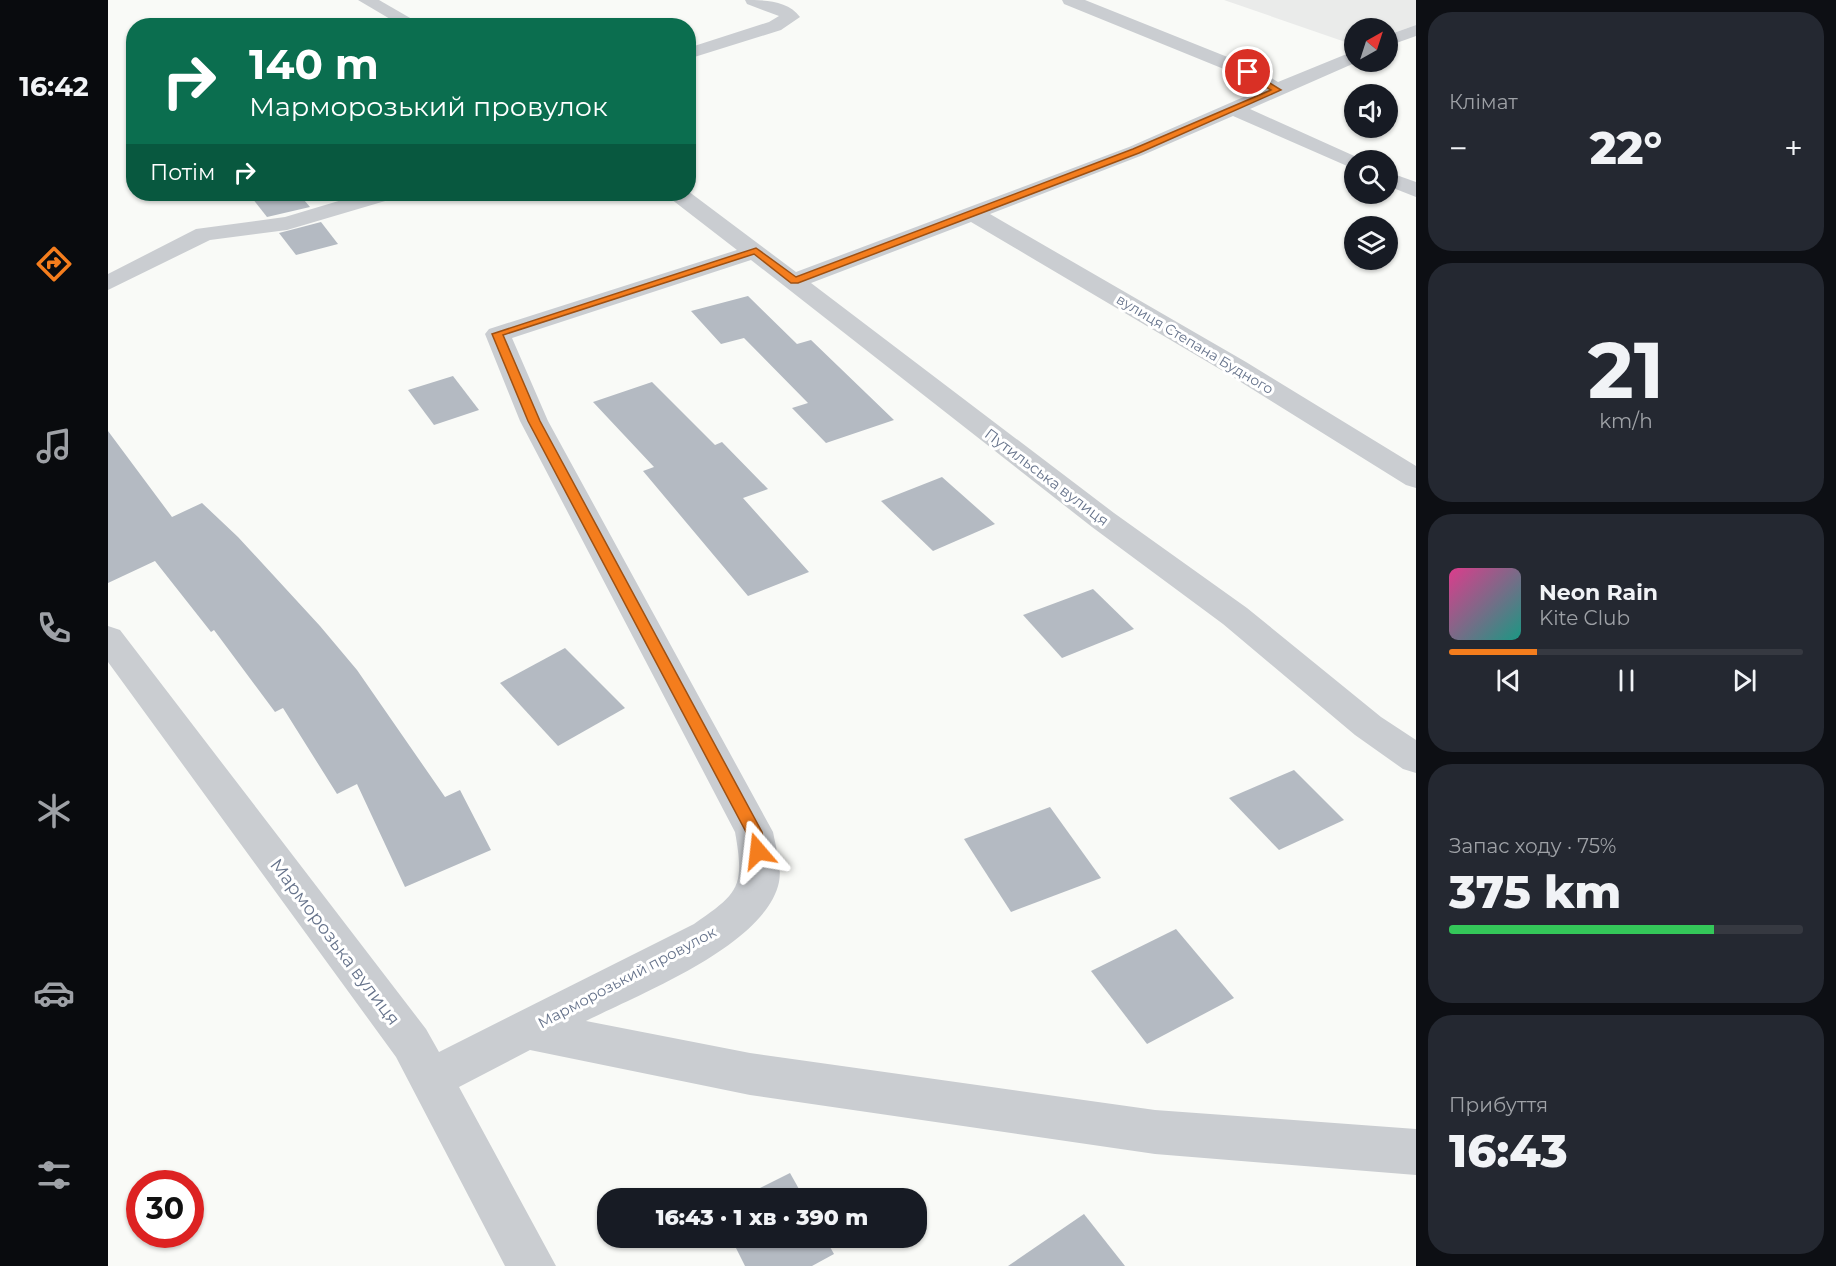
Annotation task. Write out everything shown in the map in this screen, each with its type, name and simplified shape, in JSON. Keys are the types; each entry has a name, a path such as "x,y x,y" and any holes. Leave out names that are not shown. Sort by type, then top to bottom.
{"street":[{"path":"366,0 401,18"},
{"path":"696,51 783,23 791,17 789,14 753,0"},
{"path":"1070,0 1248,72 1277,90"},
{"path":"1398,37 1416,30"},
{"path":"795,281 1136,151 1344,60"},
{"path":"1234,109 1344,158"},
{"path":"1398,182 1416,190"},
{"path":"108,283 204,234 287,223 361,201"},
{"name":"Путильська вулиця","path":"688,201 1103,520 1234,616 1368,726 1416,759"},
{"name":"вулиця Степана Будного","path":"972,213 1237,368 1416,479"},
{"name":"Марморозький провулок","path":"430,1079 679,953 723,926 754,897 759,884 760,867 754,832 534,421 498,334 756,251"},
{"name":"Марморозька вулиця","path":"108,638 411,1043 531,1266"},
{"path":"528,1030 750,1074 1155,1132 1416,1152"}],"shaded area":[{"path":"1224,0 1416,0 1416,25 1398,31 1398,18 1344,18 1344,42"}],"building":[{"path":"254,201 305,201 310,207 267,217"},
{"path":"321,222 338,244 296,255 279,233"},
{"path":"748,296 797,344 811,340 894,420 826,443 792,408 808,403 744,338 721,344 691,311"},
{"path":"453,376 479,410 434,425 408,390"},
{"path":"652,382 715,445 722,442 768,489 743,498 809,572 748,596 643,471 654,467 593,402"},
{"path":"108,431 172,517 202,503 238,537 320,626 357,670 445,797 460,790 491,850 405,887 357,784 337,794 283,708 275,712 214,630 211,632 155,561 108,583"},
{"path":"942,477 995,524 933,551 881,501"},
{"path":"1093,589 1134,629 1062,658 1023,615"},
{"path":"565,648 625,708 558,746 500,683"},
{"path":"1294,770 1344,820 1279,850 1229,798"},
{"path":"1050,807 1101,878 1011,912 964,839"},
{"path":"1176,929 1234,998 1147,1044 1091,971"},
{"path":"790,1173 798,1188 760,1188"},
{"path":"1084,1214 1125,1266 1008,1266"},
{"path":"736,1248 831,1248 834,1254 812,1266 745,1266"}],"route":[{"path":"758,851 754,832 534,421 498,334 756,251 795,281 1136,151 1277,90 1248,72"}]}
